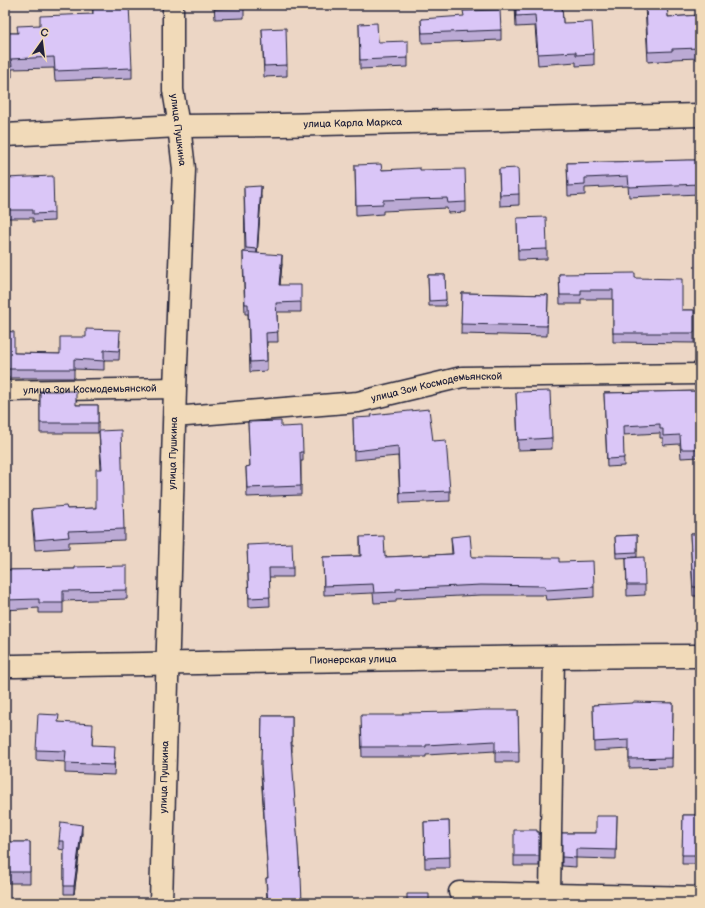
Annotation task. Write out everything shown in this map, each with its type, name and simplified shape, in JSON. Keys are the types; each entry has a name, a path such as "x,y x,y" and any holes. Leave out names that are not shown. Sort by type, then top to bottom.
{"street":[{"name":"улица Пушкина","path":"161,903 174,417 184,169 173,90 173,5"},
{"name":"улица Карла Маркса","path":"5,135 179,126 700,115"},
{"name":"улица Зои Космодемьянской","path":"174,417 358,402 462,377 700,374"},
{"name":"улица Зои Космодемьянской","path":"5,392 175,388"},
{"name":"Пионерская улица","path":"5,666 554,656 700,656"},
{"path":"550,893 554,656"},
{"path":"458,892 700,897"}],"building":[{"path":"93,5 129,5 132,68 55,71 54,57 11,59 12,66 5,67 5,33 18,33 17,26 40,25 40,16 93,14"},
{"path":"215,5 244,5 244,7 215,9"},
{"path":"516,5 562,5 563,23 592,22 594,54 576,55 576,52 538,54 535,15 516,16"},
{"path":"646,5 667,5 668,17 700,15 700,48 648,52"},
{"path":"500,10 501,30 422,33 421,19 464,16 463,11"},
{"path":"377,23 378,42 408,41 408,58 360,60 359,24"},
{"path":"286,28 287,65 264,66 262,29"},
{"path":"700,160 700,184 629,187 628,176 585,178 585,185 568,186 567,163"},
{"path":"381,164 382,170 420,168 420,170 465,169 466,202 448,203 447,198 383,200 383,204 356,205 355,165"},
{"path":"518,168 519,194 500,195 499,169"},
{"path":"53,176 54,213 33,214 33,210 5,210 5,178"},
{"path":"261,186 257,249 246,248 244,187"},
{"path":"546,217 547,249 518,250 517,218"},
{"path":"243,252 282,255 279,285 301,285 301,302 276,303 278,332 266,333 267,361 250,362 248,304 245,304"},
{"path":"635,273 635,278 682,279 682,310 694,310 694,333 613,333 613,290 581,290 581,295 560,295 559,274"},
{"path":"428,275 445,275 446,300 429,301"},
{"path":"462,293 548,295 547,326 461,324"},
{"path":"86,329 120,330 119,351 104,350 104,361 74,359 74,369 5,369 5,331 14,332 14,353 60,354 60,337 86,337"},
{"path":"40,391 75,391 76,405 98,405 98,423 40,423"},
{"path":"550,391 552,438 518,440 516,392"},
{"path":"700,391 700,449 681,449 680,435 663,436 663,429 660,429 660,424 623,426 624,458 607,459 604,393"},
{"path":"429,409 433,441 446,440 450,491 400,493 398,446 354,451 353,418 372,417 371,415"},
{"path":"281,421 281,427 302,426 303,452 300,452 301,486 247,488 246,467 250,466 248,422"},
{"path":"121,430 124,529 68,531 69,537 35,540 32,509 66,506 67,509 96,508 96,469 102,469 99,431"},
{"path":"690,534 700,534 700,587 693,587"},
{"path":"470,535 472,557 559,558 559,562 593,561 594,587 546,590 545,586 481,585 396,589 396,592 374,593 373,584 324,586 323,557 361,556 360,537 384,536 385,557 453,554 451,537"},
{"path":"637,535 637,552 616,553 615,536"},
{"path":"292,543 293,568 269,568 270,597 249,598 247,545"},
{"path":"644,557 645,585 627,585 626,558"},
{"path":"127,566 127,590 63,591 63,603 39,603 39,599 5,600 5,570 75,569 75,567"},
{"path":"633,702 673,703 672,758 629,759 629,740 594,742 593,705"},
{"path":"518,710 519,752 495,752 495,741 426,745 426,747 362,747 361,715 403,715 403,713"},
{"path":"38,714 59,715 58,722 93,724 92,745 115,746 114,765 65,763 66,751 36,750"},
{"path":"262,716 292,716 291,742 302,903 268,903 266,878 268,878 261,765"},
{"path":"683,815 700,815 700,855 682,855"},
{"path":"596,816 617,816 616,850 576,849 576,858 562,857 562,833 596,833"},
{"path":"449,821 450,857 425,858 424,822"},
{"path":"61,822 82,825 74,886 64,886 64,841 59,841"},
{"path":"514,830 537,830 537,832 539,832 539,856 514,856"},
{"path":"8,842 30,842 30,872 8,872"},
{"path":"407,894 429,894 429,903 407,903"}]}
